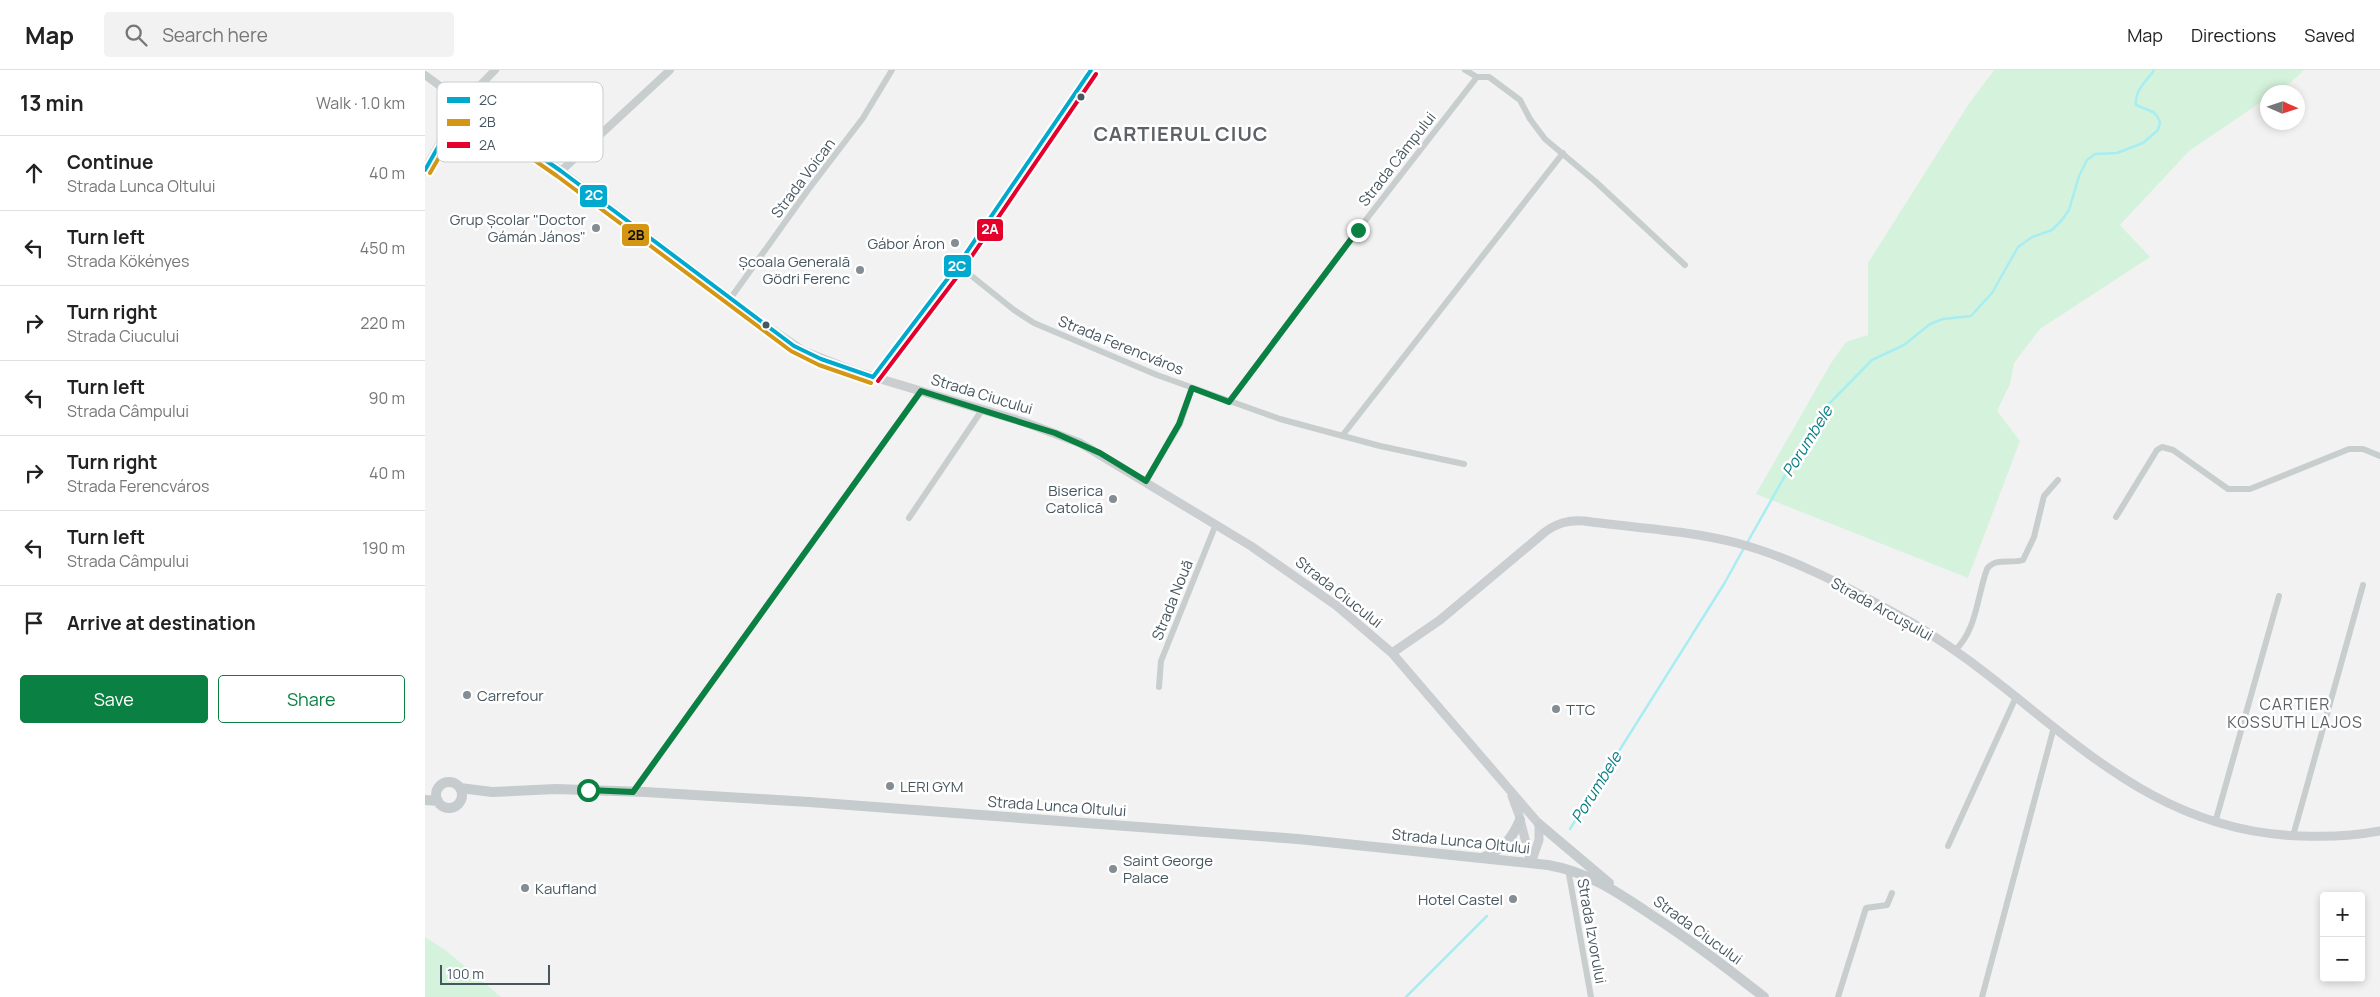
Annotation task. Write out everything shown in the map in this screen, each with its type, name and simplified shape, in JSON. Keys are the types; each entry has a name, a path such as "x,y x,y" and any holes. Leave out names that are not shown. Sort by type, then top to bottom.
{"main road":[{"path":"425,170 437,149"},
{"name":"Strada Ciucului","path":"548,162 730,299 803,351 873,377 1024,422 1080,443 1146,481 1251,546 1337,606 1391,653 1502,780"},
{"name":"Strada Arcușului","path":"1391,653 1440,620 1545,532 1564,522 1584,521 1700,536 1750,547 1817,574 1898,614 1954,651 2108,768 2149,794 2215,823 2248,831 2293,836 2336,836 2380,831"},
{"path":"1502,780 1515,803 1531,863"},
{"path":"1502,780 1539,824 1607,879 1614,890"},
{"path":"437,796 441,785 449,782 460,788 492,792"},
{"path":"460,788 461,800"},
{"name":"Strada Lunca Oltului","path":"492,792 556,789 633,792 809,802 1157,828 1531,863 1568,870 1614,890"},
{"path":"425,795 437,796 448,808 456,806 461,800 492,792"},
{"path":"425,800 437,796"},
{"path":"1482,857 1503,847 1514,833 1520,820"},
{"path":"1531,863 1539,840 1539,824"},
{"name":"Strada Ciucului","path":"1614,890 1690,941 1764,997"}],"street":[{"path":"483,82 495,70"},
{"path":"603,132 671,70"},
{"name":"Strada Voican","path":"730,299 863,118 892,70"},
{"path":"873,377 958,265 1091,70"},
{"path":"1465,70 1477,77 1489,77 1520,100 1530,119 1545,139 1596,182 1685,265"},
{"name":"Strada Ciucului","path":"425,74 437,83"},
{"name":"Strada Câmpului","path":"1229,402 1358,230 1477,77"},
{"path":"1342,436 1563,154"},
{"path":"561,171 571,162"},
{"name":"Strada Ferencváros","path":"958,265 1014,310 1034,323 1109,356 1229,402 1342,436 1464,464"},
{"path":"1146,481 1179,424 1192,388"},
{"path":"633,792 921,391"},
{"path":"909,518 982,410"},
{"path":"2116,518 2157,450 2162,447 2173,450 2228,488 2239,490 2250,489 2349,449 2363,449 2380,456"},
{"path":"1954,651 1962,644 1968,633 1990,564 2023,560 2034,537 2044,496 2058,480"},
{"name":"Strada Nouă","path":"1159,687 1161,661 1216,524"},
{"path":"2293,836 2363,585"},
{"path":"2215,823 2279,596"},
{"path":"1948,846 2016,697"},
{"path":"1982,997 2054,727"},
{"name":"Strada Izvorului","path":"1568,870 1591,997"},
{"path":"1838,997 1866,908 1887,905 1892,893"}],"green space":[{"path":"1994,70 2304,70 2287,85 2260,85 2260,103 2189,151 2120,225 2150,257 2040,329 2014,363 2010,384 1997,411 2020,441 1968,578 1756,494 1831,363 1846,342 1868,335 1868,263 1968,105"},
{"path":"425,937 448,952 501,997 425,997"}],"waterway":[{"name":"Porumbele","path":"1747,543 1821,412 1872,360 1904,345 1930,324 1943,319 1971,316 1992,293 2018,247 2032,237 2052,230 2061,221 2069,210 2079,176 2087,160 2095,154 2117,153 2143,143 2158,130 2160,122 2157,116 2153,112 2136,105 2139,90 2154,70"},
{"name":"Porumbele","path":"1570,829 1724,584 1744,548"},
{"name":"Porumbele","path":"1406,997 1487,916"}],"transit line":[{"name":"2C","path":"548,162 794,346 821,359 873,377 958,265 1091,70"},
{"name":"2A","path":"878,381 963,269 1096,74"},
{"name":"2C","path":"425,170 437,149"},
{"name":"2B","path":"430,173 437,161"},
{"name":"2B","path":"537,162 791,351 819,365 871,383"}],"place":[{"name":"Grup Școlar \"Doctor Gámán János\"","path":"596,228"},
{"name":"Gábor Áron","path":"955,243"},
{"name":"Școala Generală Gödri Ferenc","path":"860,270"},
{"name":"Biserica Catolică","path":"1113,499"},
{"name":"Carrefour","path":"467,695"},
{"name":"TTC","path":"1556,709"},
{"name":"LERI GYM","path":"890,786"},
{"name":"Saint George Palace","path":"1113,869"},
{"name":"Kaufland","path":"525,888"},
{"name":"Hotel Castel","path":"1513,899"}],"district":[{"name":"CARTIERUL CIUC","path":"1181,133"},
{"name":"CARTIER KOSSUTH LAJOS","path":"2295,713"}],"route":[{"path":"588,790 633,792 921,391 1055,433 1100,453 1146,481 1179,424 1192,388 1229,402 1358,230"}]}
